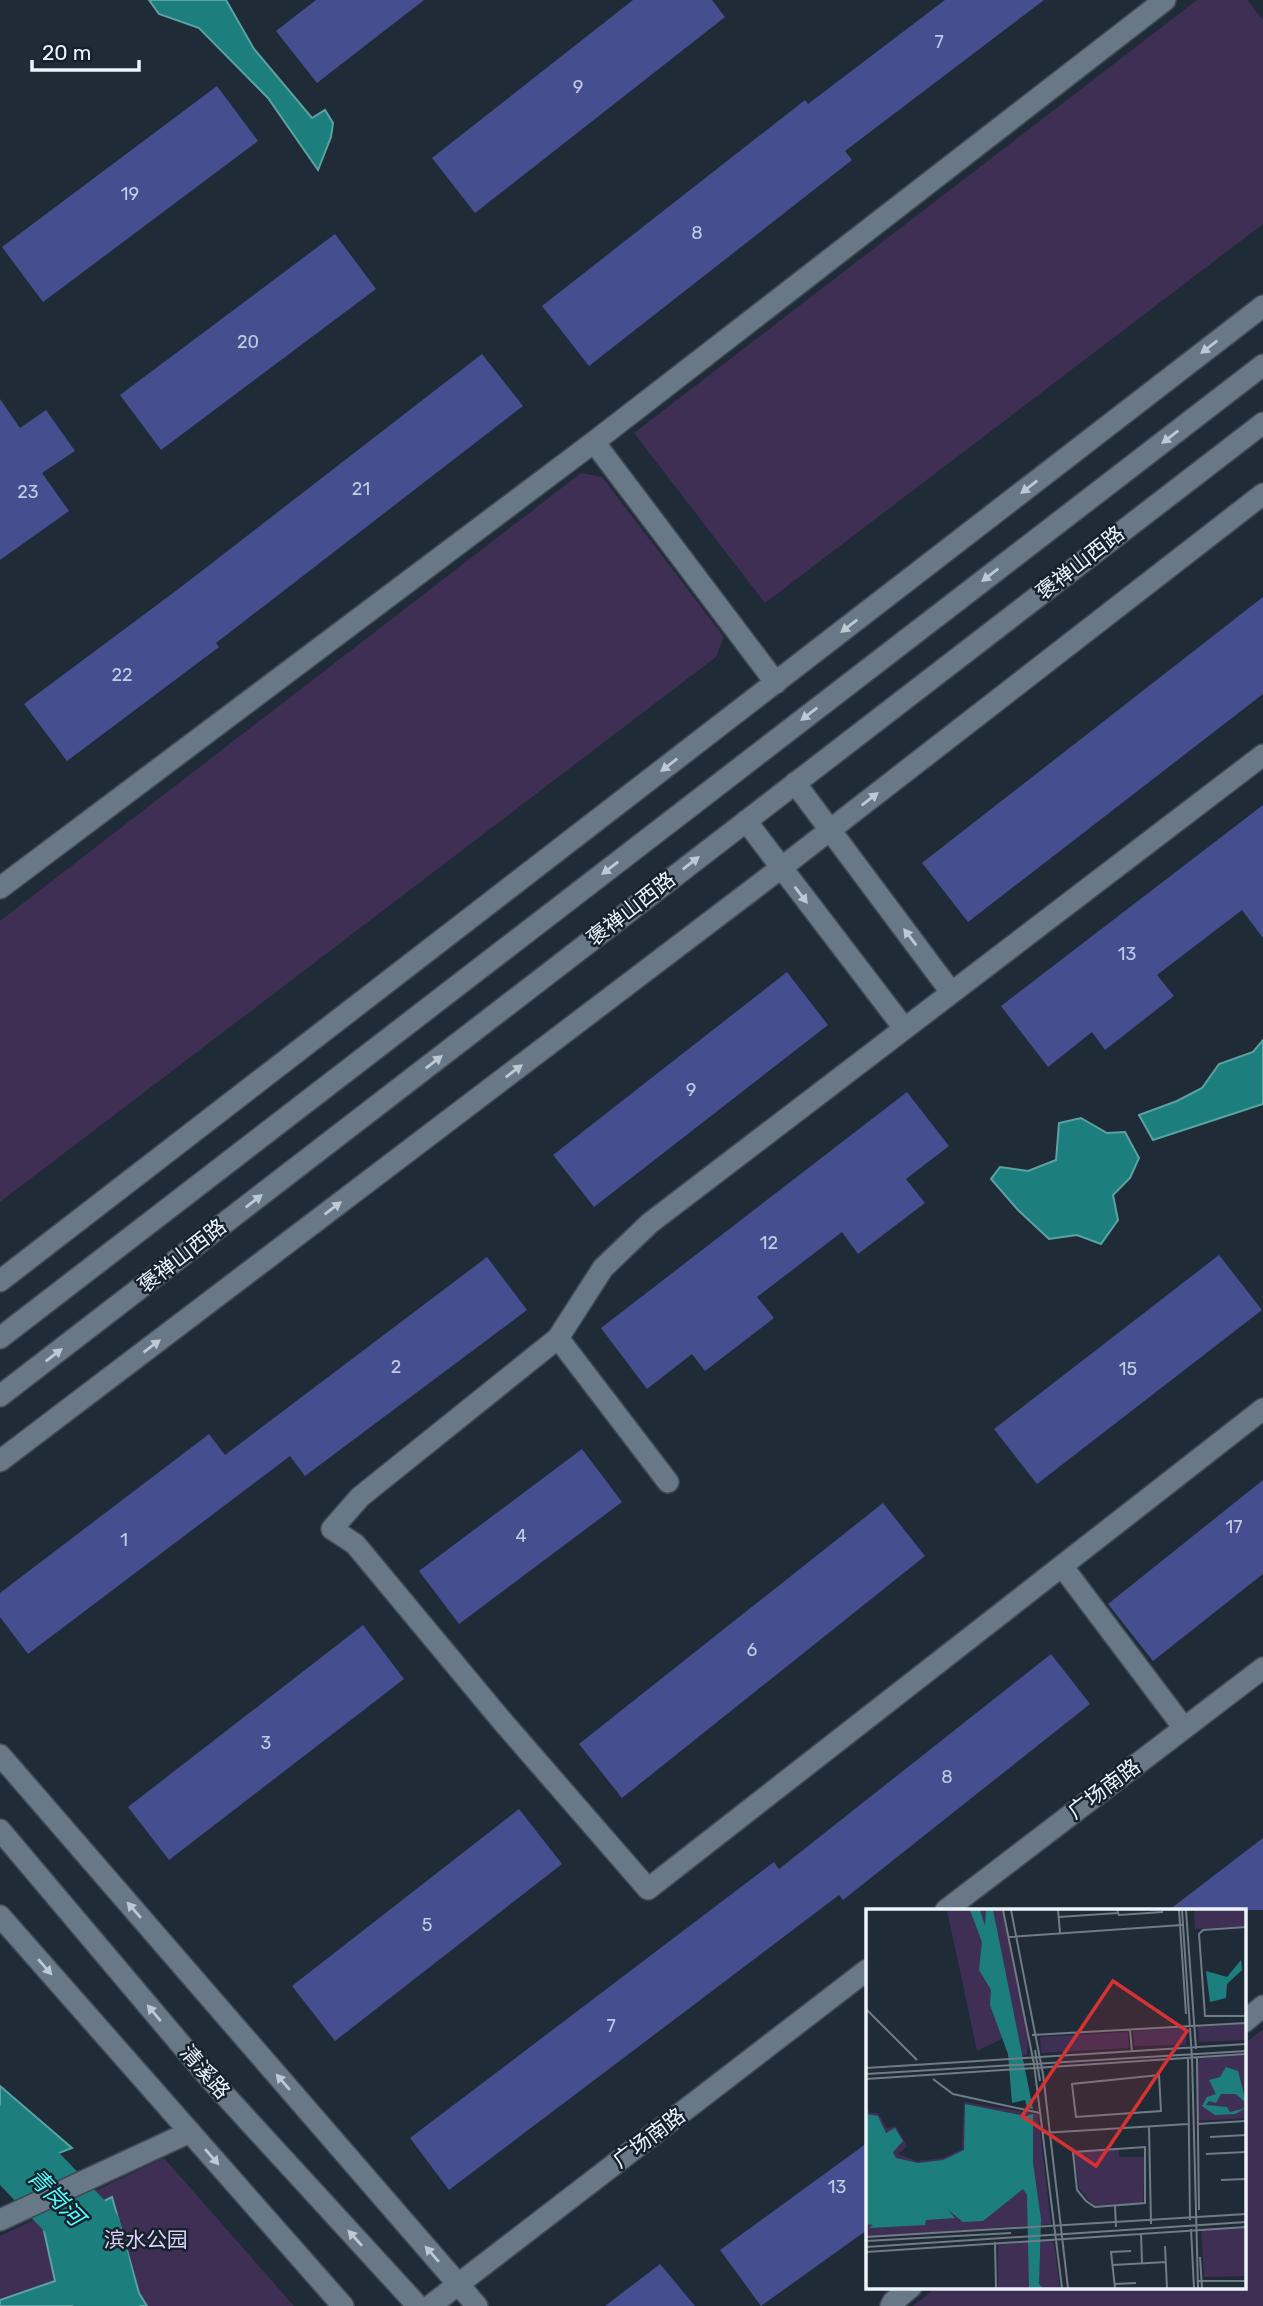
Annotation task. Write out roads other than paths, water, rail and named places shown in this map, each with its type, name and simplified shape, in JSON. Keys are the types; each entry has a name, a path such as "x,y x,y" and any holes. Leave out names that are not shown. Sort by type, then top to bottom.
{"street":[{"path":"0,888 594,442 1165,0"},
{"path":"0,1281 1263,306"},
{"path":"0,1338 1263,365"},
{"name":"褒禅山西路","path":"0,1396 1263,423"},
{"path":"594,442 776,683"},
{"path":"0,1461 781,868 1263,494"},
{"path":"1263,755 650,1223 603,1268 558,1339 360,1497 332,1529 355,1544 503,1722 648,1889 1263,1409"},
{"path":"795,783 951,992"},
{"path":"746,821 904,1028"},
{"path":"558,1339 668,1482"},
{"path":"1062,1566 1184,1728"},
{"name":"广场南路","path":"947,1909 1263,1668"},
{"path":"0,1755 477,2306"},
{"name":"清溪路","path":"0,1830 211,2080 418,2306"},
{"path":"0,1916 343,2306"},
{"name":"广场南路","path":"430,2306 866,1971"},
{"path":"1246,2020 1263,2006"},
{"path":"0,2220 190,2132"},
{"path":"891,2306 910,2288"}],"waterway":[{"name":"青岗河","path":"0,2138 89,2231 107,2306"}],"park label":[{"name":"滨水公园","path":"146,2240"}]}
